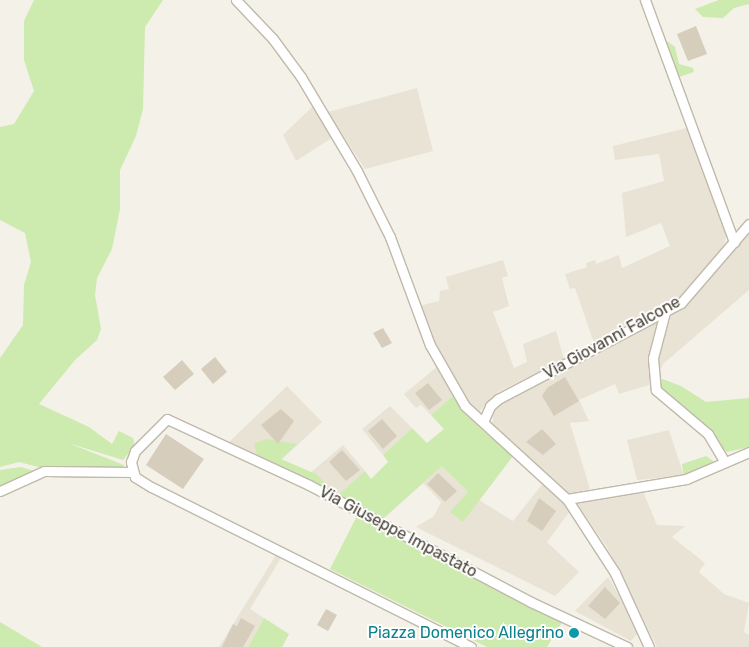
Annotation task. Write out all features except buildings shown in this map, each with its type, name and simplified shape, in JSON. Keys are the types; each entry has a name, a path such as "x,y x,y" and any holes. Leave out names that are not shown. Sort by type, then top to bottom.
{"street":[{"path":"236,0 273,39 301,77 357,171 390,237 434,354 465,406 567,499 615,573 649,647"},
{"path":"645,0 734,242"},
{"name":"Via Giovanni Falcone","path":"484,422 490,406 498,398 681,303 749,224"},
{"path":"664,312 653,358 656,390 708,434 724,461"},
{"name":"Via Giuseppe Impastato","path":"133,472 131,462 136,451 167,419 309,485 531,602 627,647"},
{"path":"567,499 686,479 724,461 749,452"},
{"path":"0,491 44,471 133,472 135,477 160,492 299,558 471,647"}],"shaded area":[{"path":"417,88 433,151 365,169 328,112"},
{"path":"314,105 335,136 296,161 283,135"},
{"path":"691,127 726,236 724,247 687,292 672,302 579,352 498,392 479,412 472,407 443,362 419,306 439,301 440,291 449,289 446,277 503,260 508,276 502,278 509,306 493,312 514,368 527,362 523,344 556,331 564,359 594,343 575,288 570,289 565,274 587,267 586,263 595,260 596,264 619,255 622,268 670,246 661,223 626,237 622,193 664,181 659,154 615,160 613,146"},
{"path":"749,227 749,290 663,364 656,383 619,394 615,384 579,400 589,421 570,423 590,489 569,494 492,427 494,407 515,393 677,308"},
{"path":"438,366 454,395 431,415 421,405 416,408 404,394"},
{"path":"287,386 322,422 275,466 227,444"},
{"path":"390,406 412,428 383,455 362,429"},
{"path":"669,430 684,476 637,480 627,440"},
{"path":"343,445 365,471 337,496 303,479"},
{"path":"442,466 468,492 463,522 479,500 513,521 544,482 570,511 547,542 579,572 555,596 416,527 434,516 441,502 423,483"},
{"path":"641,487 657,525 685,526 672,537 705,563 699,572 724,594 749,603 744,632 749,635 749,647 657,647 607,547 574,499"},
{"path":"279,550 284,553 250,609 264,618 248,647 219,647"},
{"path":"608,577 640,631 631,641 575,611"}],"green space":[{"path":"34,0 163,0 145,27 143,109 136,136 120,170 120,209 112,249 97,278 95,295 101,329 97,340 75,360 39,404 89,427 112,444 119,431 133,438 135,446 123,460 68,443 124,465 122,469 42,468 19,462 0,467 0,358 23,325 24,285 31,262 25,233 0,220 0,127 14,124 34,91 24,60 24,21"},
{"path":"719,0 749,0 749,4 734,8 723,18 703,17 695,9"},
{"path":"667,41 675,47 679,64 693,68 694,72 679,77 664,42"},
{"path":"657,377 681,386 706,402 749,398 749,447 727,452 660,392"},
{"path":"454,395 483,431 513,456 463,522 450,512 468,492 442,466 383,519 337,496 365,471 371,479 388,462 383,455 412,428 427,443 444,429 431,415"},
{"path":"266,439 297,444 281,459 316,474 332,490 328,492 258,458 254,444"},
{"path":"706,456 717,464 684,476 682,464"},
{"path":"21,467 34,471 0,488 0,470"},
{"path":"358,514 564,619 547,647 487,647 330,569"},
{"path":"264,618 289,634 282,647 248,647"},
{"path":"0,622 42,647 0,647"}],"place":[{"name":"Piazza Domenico Allegrino","path":"574,633"}]}
